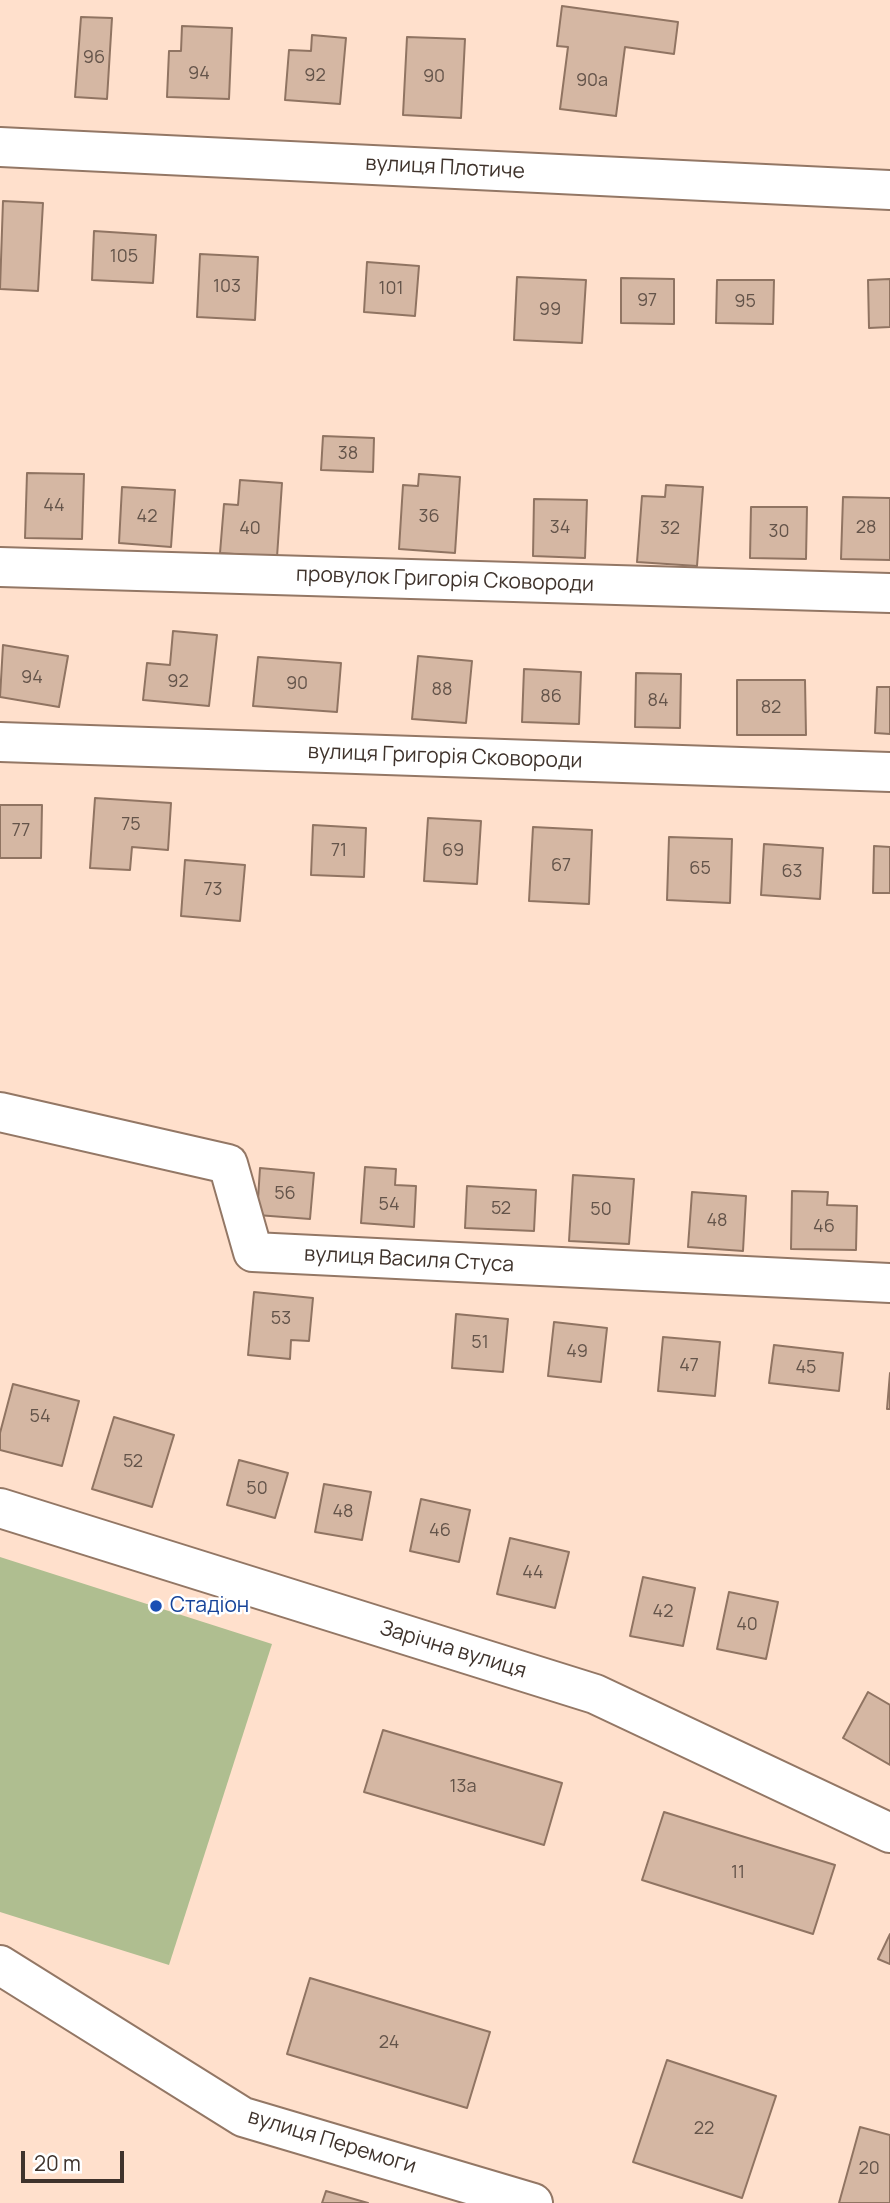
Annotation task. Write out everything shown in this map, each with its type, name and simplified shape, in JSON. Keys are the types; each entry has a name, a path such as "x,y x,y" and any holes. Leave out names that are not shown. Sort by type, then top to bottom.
{"street":[{"name":"вулиця Плотиче","path":"0,147 890,190"},
{"name":"провулок Григорія Сковороди","path":"0,567 890,593"},
{"name":"вулиця Григорія Сковороди","path":"0,742 890,772"},
{"name":"вулиця Василя Стуса","path":"0,1112 228,1164 253,1252 890,1283"},
{"name":"Зарічна вулиця","path":"0,1508 595,1694 890,1833"},
{"name":"вулиця Перемоги","path":"0,1965 243,2117 533,2203"}],"green space":[{"path":"0,1557 272,1644 169,1965 0,1912"}],"building":[{"path":"562,6 678,22 674,54 625,47 616,116 560,109 568,47 557,46"},
{"path":"81,17 112,18 107,99 75,97"},
{"path":"182,26 232,28 229,99 167,97 169,51 181,51"},
{"path":"312,35 346,38 340,104 285,100 289,50 311,51"},
{"path":"407,37 465,39 461,118 403,115"},
{"path":"3,201 43,203 38,291 0,289"},
{"path":"94,231 156,235 153,283 92,280"},
{"path":"200,254 258,257 255,320 197,317"},
{"path":"367,262 419,266 415,316 364,312"},
{"path":"517,277 586,280 582,343 514,340"},
{"path":"621,278 674,279 674,324 621,323"},
{"path":"890,279 890,327 869,328 868,280"},
{"path":"717,280 774,280 773,324 716,323"},
{"path":"323,436 374,438 373,472 321,470"},
{"path":"27,473 84,474 82,539 25,538"},
{"path":"419,474 460,477 455,553 399,549 403,485 418,486"},
{"path":"240,480 282,483 277,557 220,553 224,504 238,505"},
{"path":"666,485 703,487 697,566 637,562 642,496 665,497"},
{"path":"122,487 175,490 171,547 119,543"},
{"path":"843,497 890,498 890,560 841,559"},
{"path":"534,499 587,500 585,558 533,556"},
{"path":"751,507 807,507 806,559 750,558"},
{"path":"173,631 217,635 209,706 143,700 147,663 170,665"},
{"path":"3,645 68,656 59,707 0,697"},
{"path":"418,656 472,661 466,723 412,719"},
{"path":"258,657 341,663 337,712 253,706"},
{"path":"524,669 581,672 579,724 522,722"},
{"path":"636,673 681,674 680,728 635,727"},
{"path":"737,680 805,680 806,735 737,735"},
{"path":"877,687 890,687 890,734 875,733"},
{"path":"95,798 171,803 168,850 132,847 130,870 90,868"},
{"path":"0,805 42,805 41,858 0,858"},
{"path":"428,818 481,821 477,884 424,881"},
{"path":"313,825 366,828 364,877 311,875"},
{"path":"533,827 592,830 589,904 529,901"},
{"path":"669,837 732,839 730,903 667,900"},
{"path":"764,844 823,848 820,899 761,895"},
{"path":"874,846 890,847 890,893 873,893"},
{"path":"185,860 245,865 240,921 181,916"},
{"path":"365,1167 396,1169 395,1185 416,1186 414,1227 361,1223"},
{"path":"260,1168 314,1173 310,1219 257,1215"},
{"path":"573,1175 634,1179 629,1244 569,1241"},
{"path":"467,1186 536,1190 534,1231 465,1228"},
{"path":"792,1191 828,1192 827,1205 857,1206 856,1250 791,1249"},
{"path":"692,1192 746,1196 743,1251 688,1247"},
{"path":"254,1292 313,1298 309,1341 291,1340 290,1359 248,1355"},
{"path":"456,1314 508,1319 503,1372 452,1368"},
{"path":"554,1322 607,1328 601,1382 548,1376"},
{"path":"663,1337 720,1342 715,1396 658,1391"},
{"path":"774,1345 843,1353 839,1391 769,1383"},
{"path":"890,1373 890,1409 887,1409"},
{"path":"13,1384 79,1401 62,1466 0,1450 0,1433"},
{"path":"114,1417 174,1435 152,1507 92,1489"},
{"path":"239,1460 288,1473 275,1518 227,1505"},
{"path":"324,1484 371,1492 362,1540 315,1532"},
{"path":"421,1499 470,1510 459,1562 410,1551"},
{"path":"510,1538 569,1552 555,1608 497,1594"},
{"path":"643,1577 695,1588 683,1646 630,1636"},
{"path":"729,1592 778,1602 766,1659 717,1649"},
{"path":"868,1692 890,1705 890,1765 843,1738"},
{"path":"383,1730 562,1783 544,1845 364,1792"},
{"path":"664,1812 835,1865 813,1934 642,1880"},
{"path":"890,1934 890,1964 878,1959"},
{"path":"310,1978 490,2032 467,2108 287,2054"},
{"path":"667,2060 776,2096 742,2198 633,2162"},
{"path":"860,2127 890,2135 890,2203 839,2203"},
{"path":"326,2191 368,2203 322,2203"}],"place":[{"name":"Стадіон","path":"156,1606"}]}
